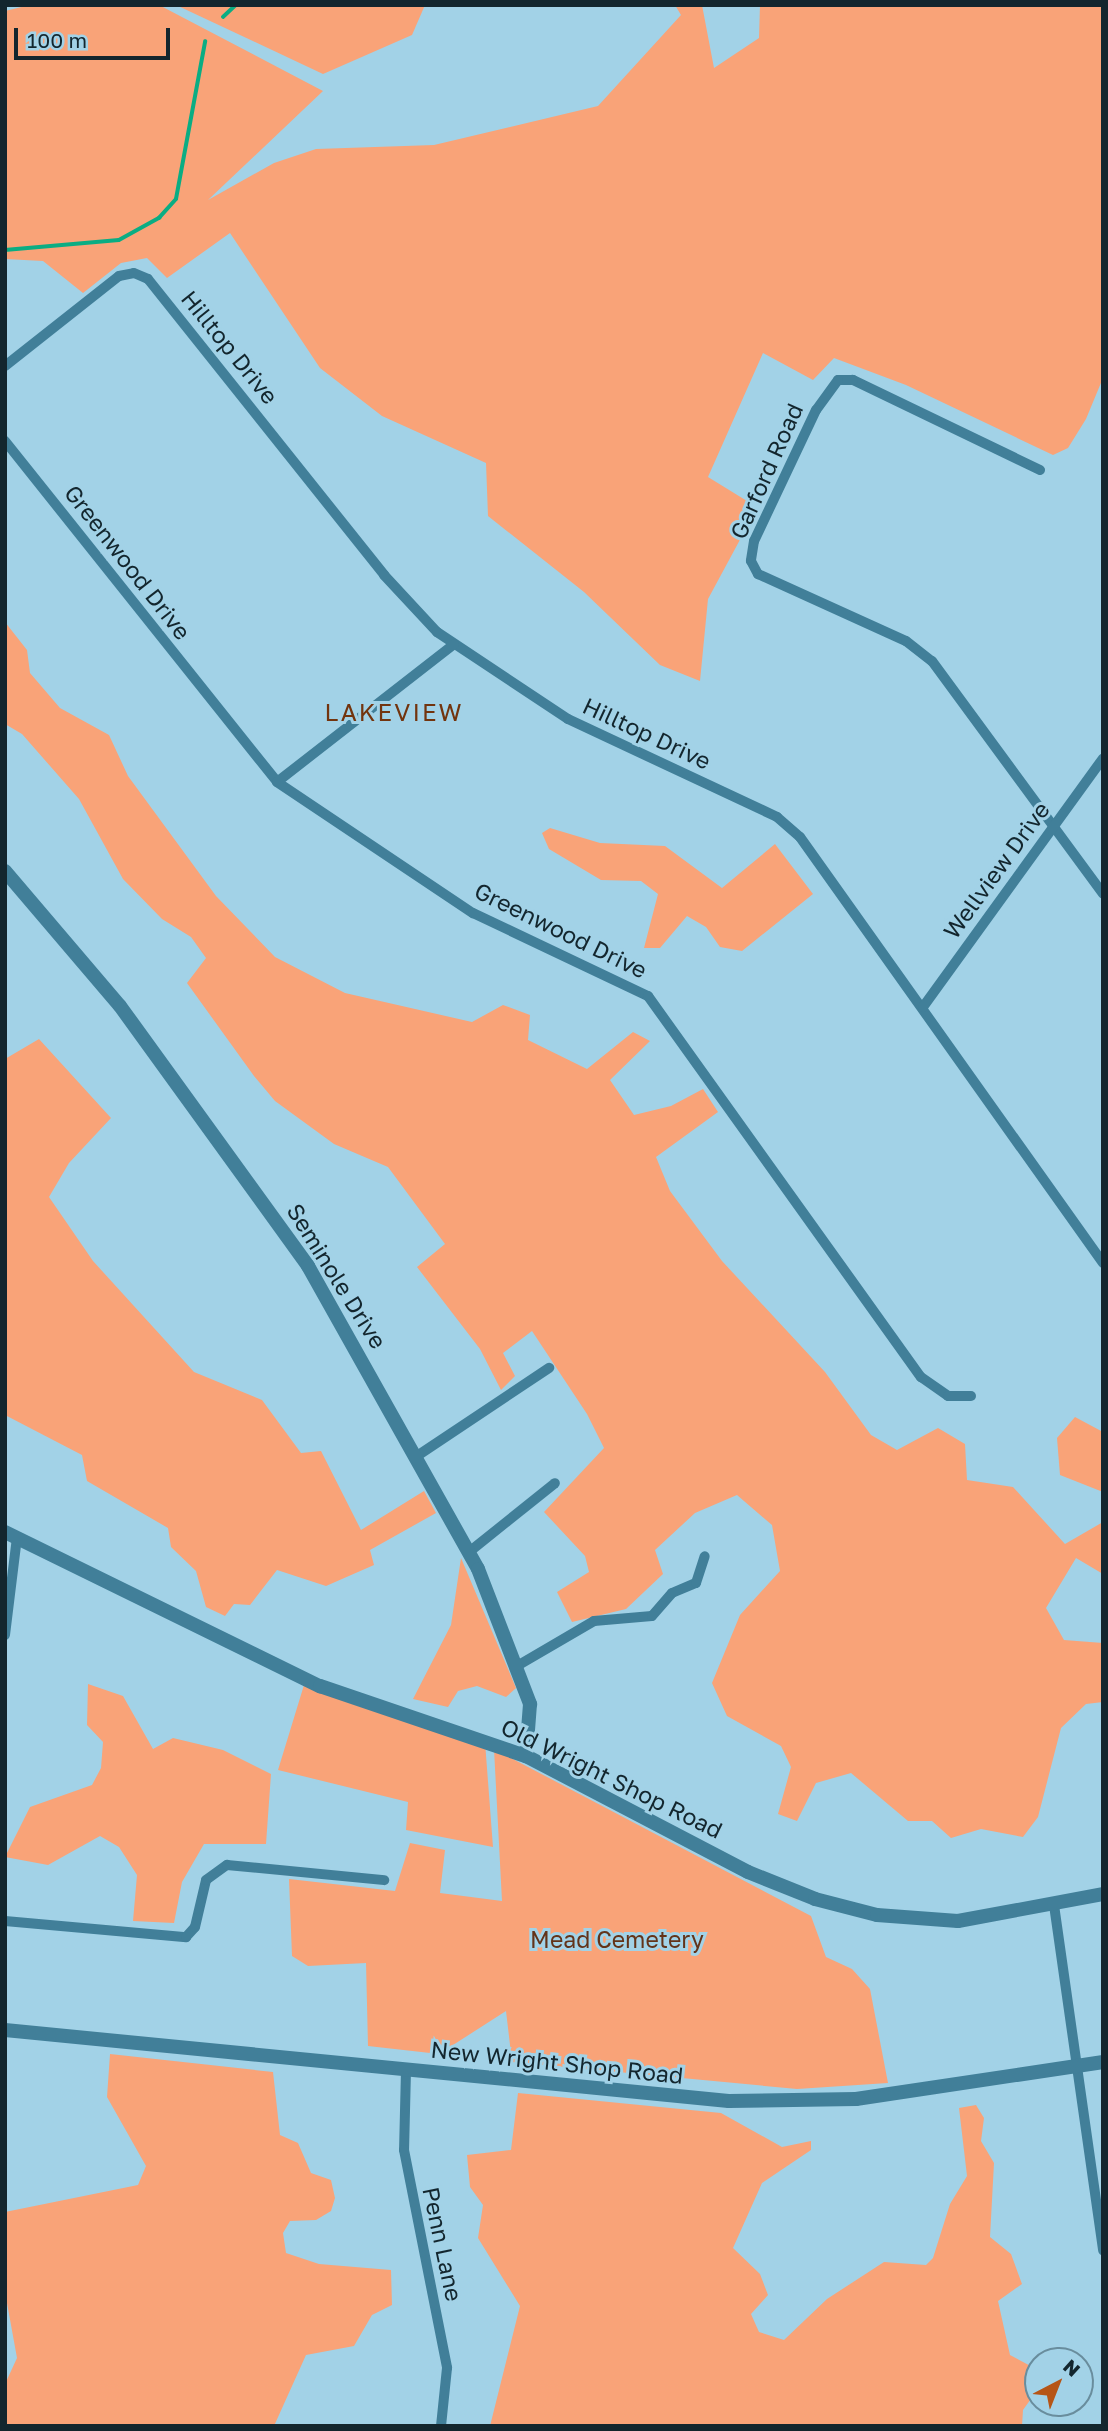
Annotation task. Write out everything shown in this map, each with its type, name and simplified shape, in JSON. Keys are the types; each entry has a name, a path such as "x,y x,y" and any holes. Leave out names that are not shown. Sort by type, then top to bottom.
{"street":[{"name":"Hilltop Drive","path":"5,366 119,276 135,273 152,283 402,597 454,644 592,733 790,826 923,1007 1103,1263"},
{"name":"Garford Road","path":"1040,470 853,380 838,380 816,410 751,561 758,575 906,641 932,660 1054,826"},
{"name":"Greenwood Drive","path":"5,441 277,782 473,913 648,996 921,1377 948,1396 971,1396"},
{"path":"277,782 454,644"},
{"name":"Wellview Drive","path":"923,1007 1103,758"},
{"path":"1054,826 1103,894"},
{"name":"Seminole Drive","path":"5,871 83,958 262,1198 417,1456 469,1552 517,1666 532,1718 526,1756"},
{"path":"417,1456 550,1368"},
{"path":"469,1552 555,1483"},
{"path":"5,1635 11,1534"},
{"name":"Old Wright Shop Road","path":"11,1534 320,1686 526,1756 748,1871 842,1907 934,1922 1054,1905 1103,1894"},
{"path":"517,1666 594,1621 652,1616 672,1593 696,1583 705,1556"},
{"path":"5,1921 186,1937 195,1927 206,1880 227,1865 384,1880"},
{"path":"1054,1905 1079,2066 1103,2251"},
{"name":"New Wright Shop Road","path":"5,2030 767,2102 901,2094 1103,2063"},
{"name":"Penn Lane","path":"407,2070 404,2150 447,2368 441,2426"}],"green space":[{"path":"30,5 159,5 323,91 208,200 274,163 316,149 434,145 598,106 681,15 675,5 702,5 714,68 759,38 760,5 1103,5 1103,378 1086,419 1068,448 1053,455 906,385 834,358 813,380 763,353 708,477 747,501 742,536 708,599 700,681 660,665 584,592 488,516 486,463 382,416 320,368 230,233 167,278 147,258 121,263 83,293 43,261 5,259 5,11"},
{"path":"176,5 425,5 412,35 323,74"},
{"path":"5,622 27,650 30,673 60,708 109,735 128,776 216,896 275,957 345,993 472,1022 503,1005 530,1015 528,1040 587,1069 633,1032 650,1041 610,1080 634,1115 671,1106 703,1089 718,1112 656,1157 670,1191 722,1261 825,1372 871,1435 897,1450 938,1428 965,1444 967,1480 1013,1487 1065,1544 1103,1522 1103,1574 1076,1558 1046,1608 1064,1640 1103,1643 1103,1702 1086,1704 1061,1728 1038,1817 1023,1837 981,1829 951,1838 932,1821 908,1821 851,1773 816,1783 797,1821 778,1814 791,1767 781,1746 727,1716 712,1683 740,1615 780,1571 772,1525 737,1495 695,1513 655,1550 663,1574 626,1609 572,1622 557,1592 589,1572 585,1556 544,1512 604,1448 587,1414 532,1331 503,1353 515,1376 501,1390 480,1349 417,1267 445,1244 388,1167 334,1144 275,1101 254,1076 187,983 206,958 191,937 162,919 123,879 79,799 22,734 5,724"},
{"path":"550,828 600,843 665,846 722,888 775,844 813,894 742,951 720,947 706,927 687,916 660,948 644,948 658,894 641,881 601,880 549,849 542,833"},
{"path":"39,1039 111,1118 69,1163 49,1197 93,1261 194,1372 262,1400 301,1453 321,1451 361,1530 424,1491 436,1513 370,1550 374,1565 326,1586 277,1570 250,1605 234,1604 225,1616 206,1607 196,1571 171,1547 168,1528 87,1481 82,1455 5,1415 5,1059"},
{"path":"1075,1417 1103,1432 1103,1492 1060,1475 1057,1438"},
{"path":"461,1558 516,1688 506,1697 477,1686 458,1691 448,1707 413,1699 451,1625"},
{"path":"88,1684 123,1696 153,1749 173,1738 223,1750 271,1774 266,1844 204,1844 182,1882 174,1923 133,1921 137,1875 119,1847 100,1836 48,1865 5,1857 30,1807 92,1785 101,1768 103,1742 87,1725"},
{"path":"304,1685 485,1742 493,1847 406,1830 408,1802 278,1770"},
{"name":"Mead Cemetery","path":"494,1749 811,1916 826,1957 852,1969 870,1989 888,2083 797,2089 512,2062 506,2011 439,2054 368,2046 366,1963 308,1966 292,1956 289,1879 395,1891 410,1843 445,1850 440,1893 502,1901"},
{"path":"110,2054 273,2072 280,2135 298,2143 311,2173 331,2180 335,2198 331,2211 316,2220 290,2221 283,2233 286,2253 319,2264 391,2270 392,2305 372,2315 354,2346 306,2355 274,2426 5,2426 5,2384 17,2358 5,2292 5,2212 138,2185 146,2166 107,2097"},
{"path":"518,2093 721,2113 782,2147 811,2141 811,2150 762,2183 733,2248 760,2274 768,2295 751,2314 759,2332 784,2340 827,2299 884,2262 926,2265 933,2258 950,2204 967,2176 959,2108 976,2105 984,2118 981,2141 994,2163 990,2237 1011,2254 1022,2284 998,2301 1010,2355 1024,2362 1022,2426 490,2426 520,2306 478,2238 483,2205 470,2187 467,2155 511,2150"}],"waterway":[{"path":"223,17 236,5"},
{"path":"5,250 119,240 159,218 176,199 205,42"}],"district":[{"name":"LAKEVIEW","path":"394,712"}]}
